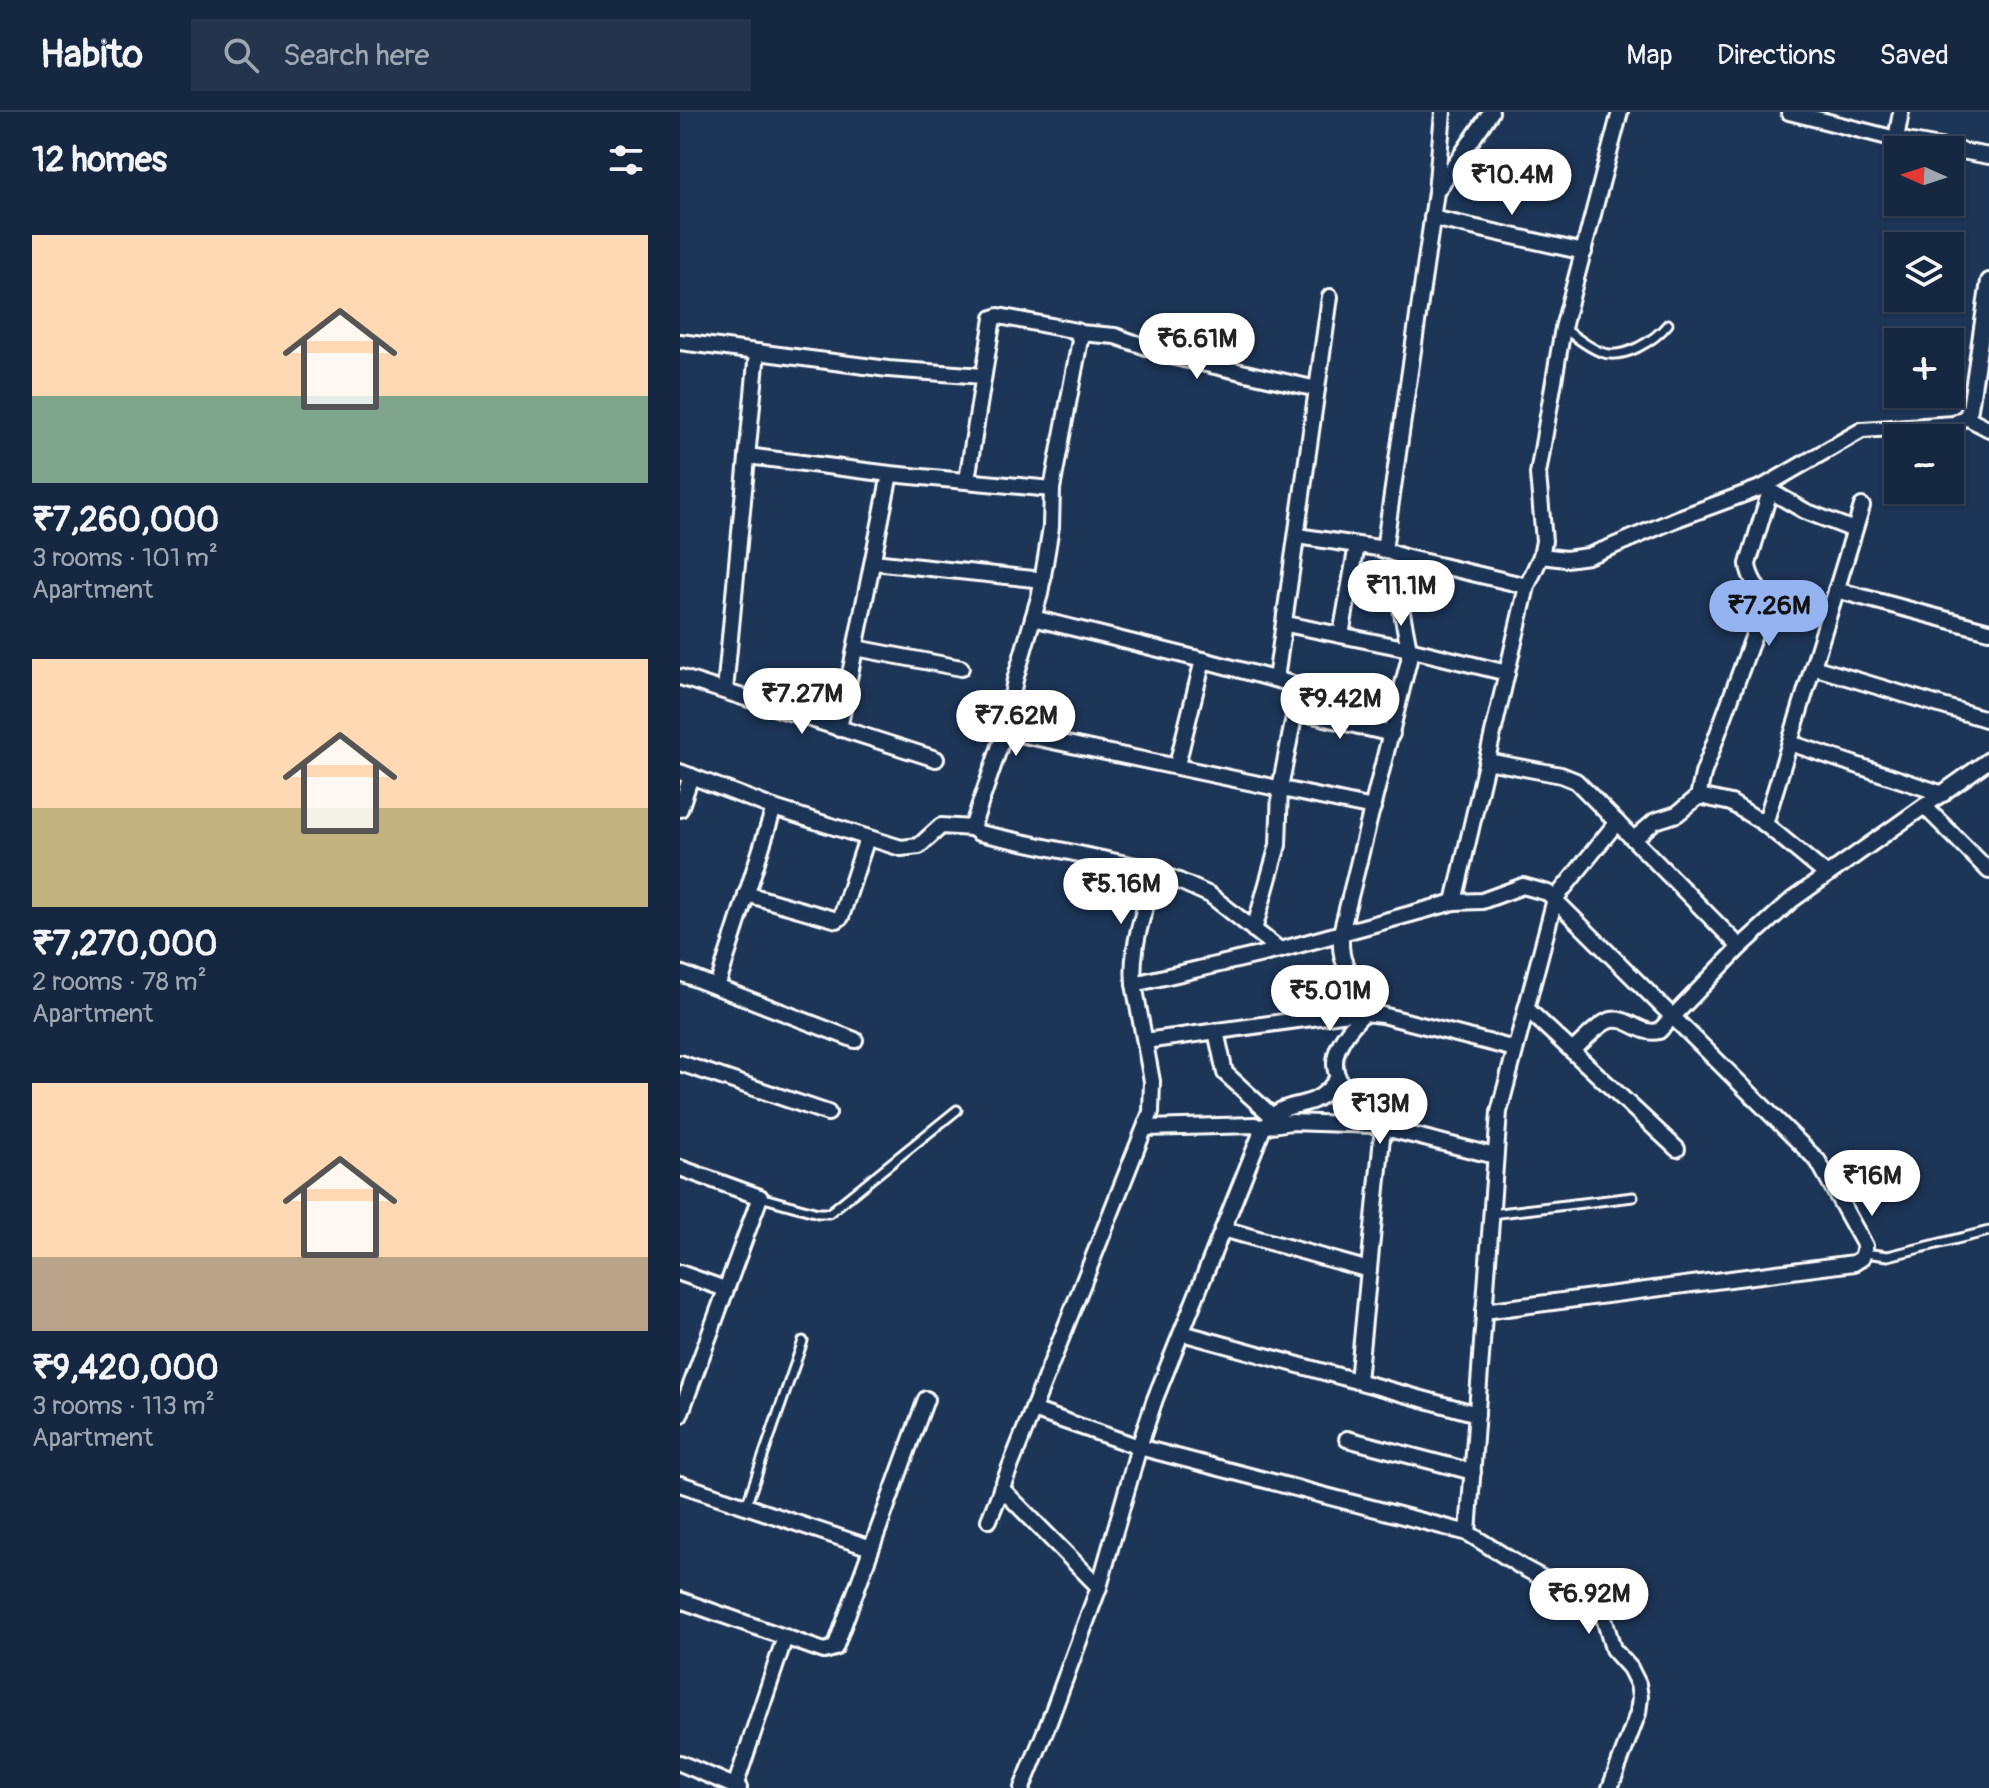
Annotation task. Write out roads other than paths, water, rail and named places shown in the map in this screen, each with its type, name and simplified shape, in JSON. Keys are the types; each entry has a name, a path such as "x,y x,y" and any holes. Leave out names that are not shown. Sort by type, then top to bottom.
{"street":[{"path":"1384,550 1436,192 1443,112"},
{"path":"1436,192 1491,112"},
{"path":"1454,902 1527,586 1541,556 1545,529 1538,474 1563,328 1620,112"},
{"path":"1789,112 1884,136"},
{"path":"1897,136 1901,112"},
{"path":"1964,151 1989,156"},
{"path":"1432,218 1584,252"},
{"path":"1541,556 1566,559 1588,556 1766,489 1862,430 1954,424 1966,417 1970,409 1989,281"},
{"path":"1276,679 1330,297"},
{"path":"967,480 993,318 999,316 1080,333 1115,336 1175,357 1317,389"},
{"path":"972,828 1005,731 1015,680 1043,580 1051,527 1052,489 1080,333"},
{"path":"680,342 888,369 983,376"},
{"path":"725,691 757,352"},
{"path":"1966,417 1989,429"},
{"path":"747,456 890,474 1052,489"},
{"path":"839,729 890,474"},
{"path":"1766,489 1805,511 1854,530"},
{"path":"1634,839 1655,821 1677,814 1698,797 1703,774 1763,610 1761,591 1751,576 1748,564 1766,489"},
{"path":"1765,824 1862,506"},
{"path":"1297,536 1384,550 1527,586"},
{"path":"1341,635 1357,545"},
{"path":"1358,1381 1378,1126 1338,1078 1334,1055 1347,1030 1365,1012 1368,1001 1343,959 1341,933 1404,686 1409,649 1398,592 1404,557"},
{"path":"873,562 1043,580"},
{"path":"1836,590 1989,631"},
{"path":"1033,618 1300,686 1280,788 1278,845 1254,930"},
{"path":"1286,624 1507,673"},
{"path":"856,648 961,668"},
{"path":"1177,765 1203,660"},
{"path":"1813,667 1989,720"},
{"path":"680,677 936,759"},
{"path":"1296,711 1392,734"},
{"path":"1005,731 1373,808"},
{"path":"1790,743 1943,794"},
{"path":"1572,1051 1608,1021 1622,1020 1655,1033 1740,947 1792,900 1989,760"},
{"path":"1487,761 1569,777 1740,947"},
{"path":"680,809 686,774 774,808 910,849 919,846 941,826 972,828 979,833 1136,866 1210,895 1280,950"},
{"path":"1698,797 1731,803 1765,824 1827,875"},
{"path":"1925,807 1989,871"},
{"path":"717,987 774,808"},
{"path":"1468,1533 1499,1112 1555,899 1617,822"},
{"path":"746,894 837,920 841,917 867,838"},
{"path":"989,1520 1146,1128 1152,1096 1133,971 1156,873"},
{"path":"1134,984 1280,950 1454,902 1482,901 1523,886 1540,889 1555,899 1818,1161 1861,1237 1864,1253 1854,1263 1484,1311"},
{"path":"680,973 855,1040"},
{"path":"1526,1008 1677,1149"},
{"path":"1145,1041 1365,1012 1515,1049"},
{"path":"1216,1031 1225,1073 1267,1122"},
{"path":"680,1063 828,1113"},
{"path":"1022,1788 1099,1587 1139,1447 1260,1137 1267,1122 1282,1109 1321,1096 1338,1078"},
{"path":"1146,1128 1255,1125 1267,1122 1378,1126 1495,1156"},
{"path":"680,1168 760,1197 680,1415"},
{"path":"1223,1229 1369,1270"},
{"path":"680,1273 725,1289"},
{"path":"1182,1333 1477,1414"},
{"path":"680,1600 824,1651 835,1648 926,1399"},
{"path":"1033,1410 1139,1447 1468,1533 1592,1605 1604,1618 1613,1649 1630,1668 1640,1697 1638,1713 1610,1788"},
{"path":"1347,1439 1473,1472"},
{"path":"680,1484 871,1548"},
{"path":"1001,1488 1099,1587"},
{"path":"680,1763 710,1783 737,1787 785,1637"}],"lane":[{"path":"1563,328 1600,352 1611,354 1642,346 1657,338 1668,324"},
{"path":"760,1197 818,1213 829,1213 957,1110"},
{"path":"1491,1214 1633,1197"},
{"path":"1864,1253 1888,1256 1989,1231"},
{"path":"746,1506 803,1341"}]}
